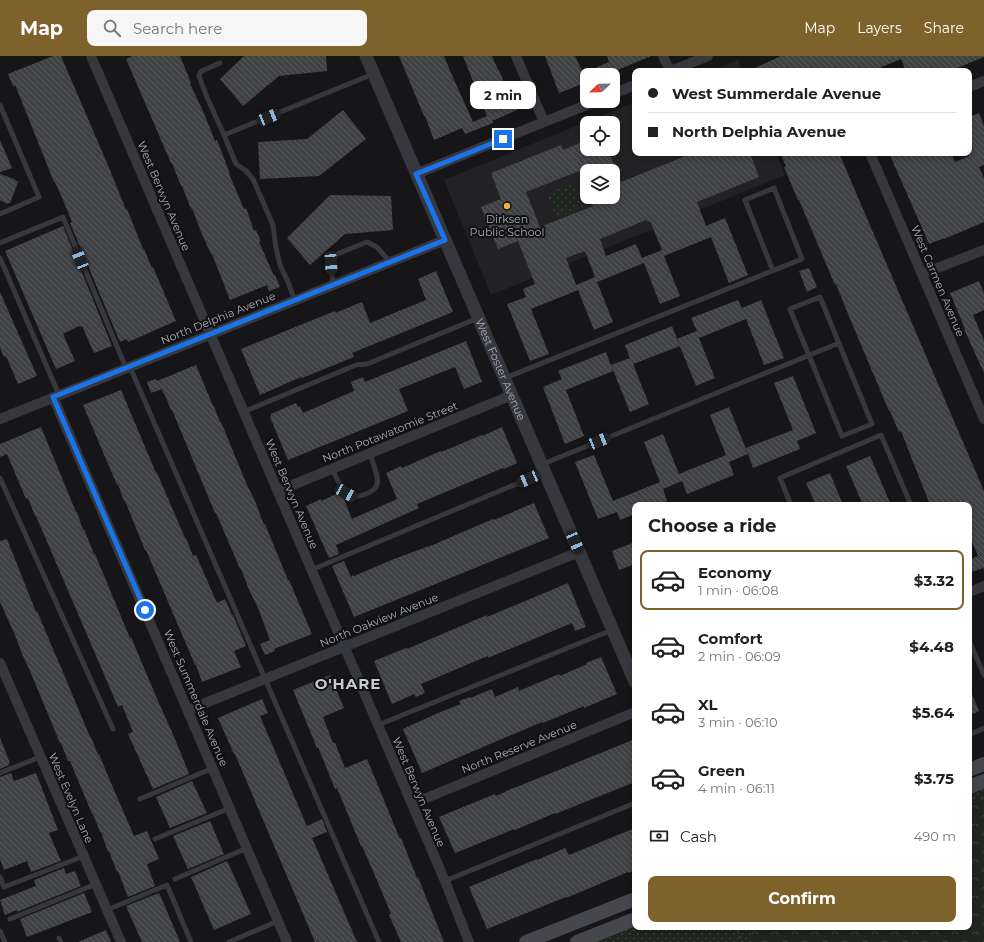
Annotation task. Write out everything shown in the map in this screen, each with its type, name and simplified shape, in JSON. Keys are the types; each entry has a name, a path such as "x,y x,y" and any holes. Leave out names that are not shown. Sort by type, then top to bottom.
{"main road":[{"path":"972,769 984,764"},
{"path":"972,786 984,781"},
{"path":"526,942 632,900"},
{"path":"577,942 632,920"}],"street":[{"name":"West Berwyn Avenue","path":"90,56 412,804 469,942"},
{"name":"West Foster Avenue","path":"366,56 632,675"},
{"path":"516,56 544,122"},
{"path":"663,56 669,68"},
{"path":"678,68 708,56"},
{"path":"972,86 984,81"},
{"path":"620,91 632,86"},
{"path":"416,174 580,107"},
{"name":"West Carmen Avenue","path":"871,156 984,418"},
{"name":"North Delphia Avenue","path":"0,419 445,240"},
{"path":"922,274 984,250"},
{"name":"North Potawatomie Street","path":"278,491 512,395"},
{"name":"West Summerdale Avenue","path":"56,396 287,942"},
{"name":"North Oakview Avenue","path":"188,710 579,552"},
{"path":"972,591 984,586"},
{"name":"West Evelyn Lane","path":"0,663 121,942"},
{"name":"North Reserve Avenue","path":"412,804 632,713"}],"lane":[{"path":"220,63 202,71 199,76 204,91 236,164 245,170 253,179 273,225 280,265 295,301"},
{"path":"224,135 374,74"},
{"path":"0,105 39,197 0,214"},
{"path":"505,378 802,259 774,188 745,200 772,271"},
{"path":"0,243 63,217 379,942"},
{"path":"333,285 331,263 337,254 366,242 377,247 390,262"},
{"path":"0,258 56,396"},
{"path":"820,297 839,343 872,424 842,436 790,309 820,297"},
{"path":"243,412 356,365 367,364 479,318"},
{"path":"311,570 839,343"},
{"path":"790,502 780,478 881,435 910,502"},
{"path":"332,469 346,493 354,497 364,494 375,488 378,482 370,454"},
{"path":"0,478 112,729"},
{"path":"378,725 613,630"},
{"path":"972,647 984,675"},
{"path":"972,734 984,728"},
{"path":"0,773 40,757"},
{"path":"140,799 213,768"},
{"path":"444,881 632,804"},
{"path":"155,839 230,808"},
{"path":"175,879 247,848"},
{"path":"0,877 4,887 84,856"},
{"path":"10,919 96,884"},
{"path":"107,910 167,885 191,942"},
{"path":"229,942 278,921"},
{"path":"0,931 5,942"}],"path":[{"path":"737,930 742,942"}],"shaded area":[{"path":"738,60 741,68 718,68"},
{"path":"632,103 632,156 777,156 785,175 491,295 444,180 580,124 580,156 620,156 620,116 601,116"}],"green space":[{"path":"573,183 580,200 580,204 582,204 583,207 557,217 547,194"},
{"path":"984,788 984,942 595,942 632,927 632,930 972,930 972,793"},
{"path":"984,798 984,942 754,942 749,930 972,930 972,803"}],"building":[{"path":"53,56 61,56 126,210 127,209 143,249 152,268 153,267 176,321 128,342 127,339 120,342 70,223 72,222 54,182 16,87 13,86 8,74"},
{"path":"133,56 180,56 191,83 190,84 215,141 217,140 229,174 244,209 246,208 254,231 256,230 261,241 259,242 280,287 269,291 267,285 230,300 212,254 126,59"},
{"path":"244,56 326,56 327,71 279,76 243,106 220,79"},
{"path":"399,56 444,56 473,122 487,116 463,56 492,56 517,110 492,121 493,123 465,134 462,128 434,140"},
{"path":"545,56 575,56 581,68 580,85 559,93"},
{"path":"607,56 651,56 620,69 595,68 609,62"},
{"path":"781,56 984,56 957,68 905,68 901,59 879,68 755,68"},
{"path":"343,110 366,139 319,176 260,179 258,142 307,139"},
{"path":"979,113 984,126 984,165 979,167 984,178 984,222 929,244 890,156 952,156 955,162 972,156 972,116"},
{"path":"0,140 12,168 0,172"},
{"path":"580,143 580,156 611,156 614,164 580,164 580,173 579,171 526,192 540,227 593,206 592,204 620,204 620,179 621,182 686,156 751,156 759,177 697,202 706,226 725,218 748,275 729,283 711,237 664,256 680,296 660,304 644,263 597,282 613,322 594,330 578,290 531,309 549,354 530,361 507,304 526,297 523,289 535,284 518,241 498,249 481,207 501,199 491,173 561,145 563,150","holes":["646,220 647,222 650,221 662,250 642,258 636,244 606,256 600,239","585,251 597,282 595,277 576,285 566,258"]},
{"path":"781,156 840,156 984,491 984,570 983,568 972,572 972,559 978,556 972,541 972,502 929,502 901,431 899,432 889,411 836,284 835,285 789,179 784,167 786,166"},
{"path":"0,174 18,182 10,203 7,204 0,200"},
{"path":"330,195 391,196 393,230 345,234 310,265 287,238"},
{"path":"63,226 112,346 94,353 82,326 79,326 63,334 75,361 56,369 5,251"},
{"path":"809,268 817,287 807,292 799,271"},
{"path":"436,271 453,312 352,353 354,357 302,378 301,377 260,395 241,349 335,311 335,313 362,302 370,323 426,300 418,279"},
{"path":"979,281 984,293 984,310 973,315 984,340 984,373 950,293"},
{"path":"0,292 37,376 18,384 6,356 4,357 0,348"},
{"path":"738,300 742,308 761,300 784,358 764,365 746,319 699,338 715,378 696,386 677,339 697,331 691,318"},
{"path":"672,326 680,346 633,364 649,404 630,412 611,365 630,358 625,345"},
{"path":"466,341 482,382 464,389 455,367 399,389 408,411 288,460 270,417 271,414 296,403 298,407 300,406 303,413 354,391 351,382 363,377 365,382"},
{"path":"606,352 613,371 566,390 584,436 565,444 543,387 562,379 558,371"},
{"path":"196,365 312,634 274,649 275,651 265,655 260,644 270,640 258,608 215,513 164,393 162,389 151,393 147,382 156,379 157,381"},
{"path":"793,376 816,433 797,441 800,449 753,468 746,448 793,430 774,383"},
{"path":"121,390 193,556 196,555 217,603 225,599 246,646 234,651 241,667 202,682 83,405"},
{"path":"729,407 748,454 729,462 734,475 687,494 682,481 663,489 667,501 632,502 632,515 620,520 617,512 598,519 575,462 594,455 613,501 660,482 644,442 663,434 679,474 726,455 710,415"},
{"path":"41,427 77,512 83,530 84,529 95,554 189,774 153,789 128,734 133,732 122,705 118,707 28,498 26,499 7,454 0,457 0,444"},
{"path":"502,427 517,463 417,504 419,508 336,545 339,554 329,558 306,506 341,492 352,519 397,499 386,473 401,466 402,468"},
{"path":"870,456 890,502 862,502 846,466"},
{"path":"830,473 842,502 815,502 806,483"},
{"path":"534,503 549,538 354,617 332,566 344,561 351,577"},
{"path":"7,539 36,612 37,611 90,737 98,755 99,754 134,836 147,831 159,859 147,864 155,886 128,897 0,602 0,541"},
{"path":"632,543 632,565 619,570 612,551"},
{"path":"568,583 586,627 575,631 572,623 488,658 488,656 421,684 425,693 416,697 414,694 392,704 374,661 406,648 407,649 487,615 487,617"},
{"path":"601,657 617,694 584,708 584,706 543,723 542,722 422,773 403,729 461,704 459,701 492,689 495,697 518,687 519,691 559,674 560,676"},
{"path":"330,675 344,708 323,717 333,743 335,743 345,768 367,759 400,839 401,838 417,878 418,877 444,942 401,942 389,915 391,914 379,885 337,788 335,789 318,747 317,748 293,690"},
{"path":"972,694 979,711 972,714"},
{"path":"262,699 268,713 260,716 307,826 322,819 327,832 312,838 357,942 315,942 235,754 218,718"},
{"path":"0,738 10,763 8,764 9,765 0,769"},
{"path":"632,740 632,783 455,853 439,817 495,794 496,796"},
{"path":"11,773 14,781 36,773 58,830 49,833 61,861 31,872 27,861 4,870 0,859 0,777"},
{"path":"192,781 207,813 170,828 156,797"},
{"path":"210,821 224,854 188,869 173,836"},
{"path":"632,829 632,872 487,929 469,887 565,848 569,855"},
{"path":"227,861 251,914 214,930 191,877"},
{"path":"64,868 66,874 75,871 81,886 17,912 17,910 5,915 0,900 36,886 34,880"},
{"path":"84,893 92,912 27,937 20,919"},
{"path":"159,893 180,942 142,942 126,906"},
{"path":"106,930 111,942 78,942"}],"place":[{"name":"Dirksen Public School","path":"507,206"}],"district":[{"name":"O'HARE","path":"348,684"}],"route":[{"path":"145,610 53,397 445,240 416,174 503,139"}]}
